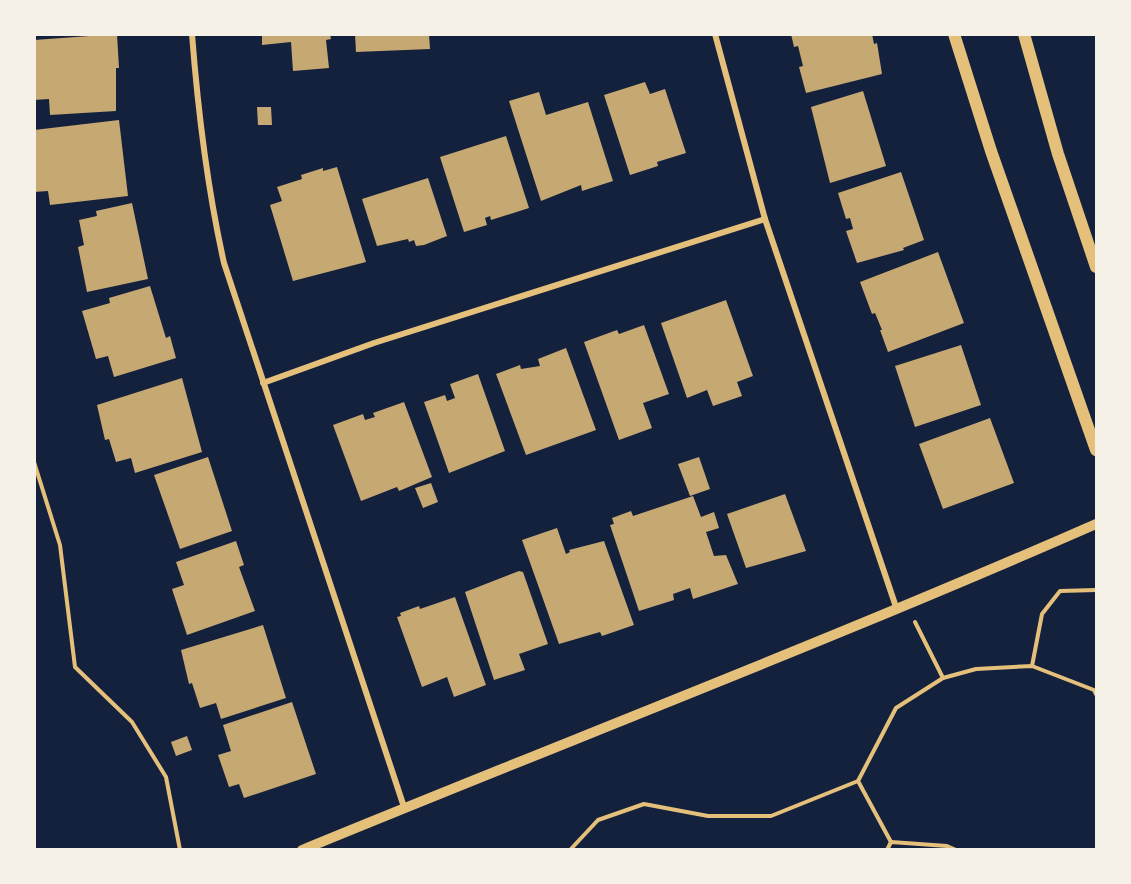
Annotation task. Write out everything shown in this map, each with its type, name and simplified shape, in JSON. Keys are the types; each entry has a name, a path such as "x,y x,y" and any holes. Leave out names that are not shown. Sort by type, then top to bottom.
{"main road":[{"path":"954,34 991,151 1096,450"},
{"path":"1024,34 1058,154 1096,267"}],"street":[{"path":"192,34 198,115 208,189 224,263 404,807"},
{"path":"715,34 765,219 897,610"},
{"path":"263,383 374,343 765,219"},
{"path":"302,849 897,610 1096,524"}],"path":[{"path":"34,462 60,545 75,667 132,722 166,777 180,849"},
{"path":"1032,666 1042,614 1060,591 1096,590"},
{"path":"922,635 943,678"},
{"path":"570,849 598,820 644,804 708,816 771,816 858,781 896,708 943,678 976,669 1032,666 1096,691"},
{"path":"858,781 891,842"},
{"path":"887,849 891,842"},
{"path":"891,842 947,846 956,849"}],"building":[{"path":"117,34 119,68 116,68 116,111 50,115 49,99 34,100 34,40"},
{"path":"262,34 330,34 331,39 326,40 329,68 293,71 291,42 262,45"},
{"path":"355,34 429,34 430,49 356,52"},
{"path":"791,34 872,34 874,44 877,43 882,74 806,93 799,67 803,66 798,46 794,47"},
{"path":"645,82 650,94 665,89 686,153 657,162 658,166 630,175 604,95"},
{"path":"863,91 886,166 830,183 811,107"},
{"path":"539,92 546,115 588,102 613,181 582,191 581,185 541,201 509,101"},
{"path":"257,107 271,107 272,125 258,125"},
{"path":"119,120 128,196 50,205 48,191 34,192 34,130"},
{"path":"506,136 529,208 491,220 490,216 485,218 487,225 464,232 440,157"},
{"path":"337,167 366,262 293,281 270,205 282,201 277,187 302,179 301,175 323,168 323,171"},
{"path":"901,172 924,240 903,248 904,250 857,263 846,231 853,229 850,218 846,219 838,193"},
{"path":"428,178 447,236 424,245 416,246 414,240 409,242 408,239 377,246 362,199"},
{"path":"132,203 148,279 87,292 78,247 84,245 79,220 97,216 96,211"},
{"path":"938,252 964,323 888,352 880,330 882,330 875,313 872,314 860,282"},
{"path":"150,286 166,338 170,336 176,358 114,377 108,356 96,359 82,311 110,303 109,298"},
{"path":"726,300 753,376 737,382 742,396 713,406 707,390 687,398 661,323"},
{"path":"644,325 669,394 643,403 652,428 619,440 584,342 617,330 619,334"},
{"path":"961,345 981,405 915,427 895,366"},
{"path":"566,348 596,430 526,455 496,374 520,365 521,369 540,366 538,359"},
{"path":"478,374 505,451 449,473 424,402 445,395 447,401 455,398 450,384"},
{"path":"182,378 202,452 135,473 131,458 116,462 109,439 105,440 97,405"},
{"path":"404,402 432,477 399,491 397,487 361,501 333,425 363,414 365,420 375,417 373,413"},
{"path":"990,418 1014,483 943,509 919,444"},
{"path":"208,457 232,531 180,549 154,475"},
{"path":"699,457 710,489 690,496 678,464"},
{"path":"431,483 438,502 423,508 415,488"},
{"path":"785,494 806,551 746,568 727,514"},
{"path":"693,496 701,517 714,512 719,528 706,532 714,556 726,555 738,584 693,599 690,588 673,594 674,600 639,611 610,525 614,524 612,518 631,511 633,516"},
{"path":"557,528 566,554 570,552 569,550 604,541 634,625 602,636 600,632 559,644 522,540"},
{"path":"236,541 244,565 239,567 255,611 187,635 172,589 184,585 176,562"},
{"path":"519,571 523,572 548,644 519,654 525,670 494,680 465,592"},
{"path":"455,597 486,685 454,697 447,677 422,687 397,617 401,616 400,613 419,606 420,609"},
{"path":"263,625 286,698 221,719 216,703 200,708 192,683 189,684 181,650"},
{"path":"292,702 316,774 244,798 239,784 229,787 218,755 231,751 223,725"},
{"path":"187,736 192,750 176,756 171,742"}]}
